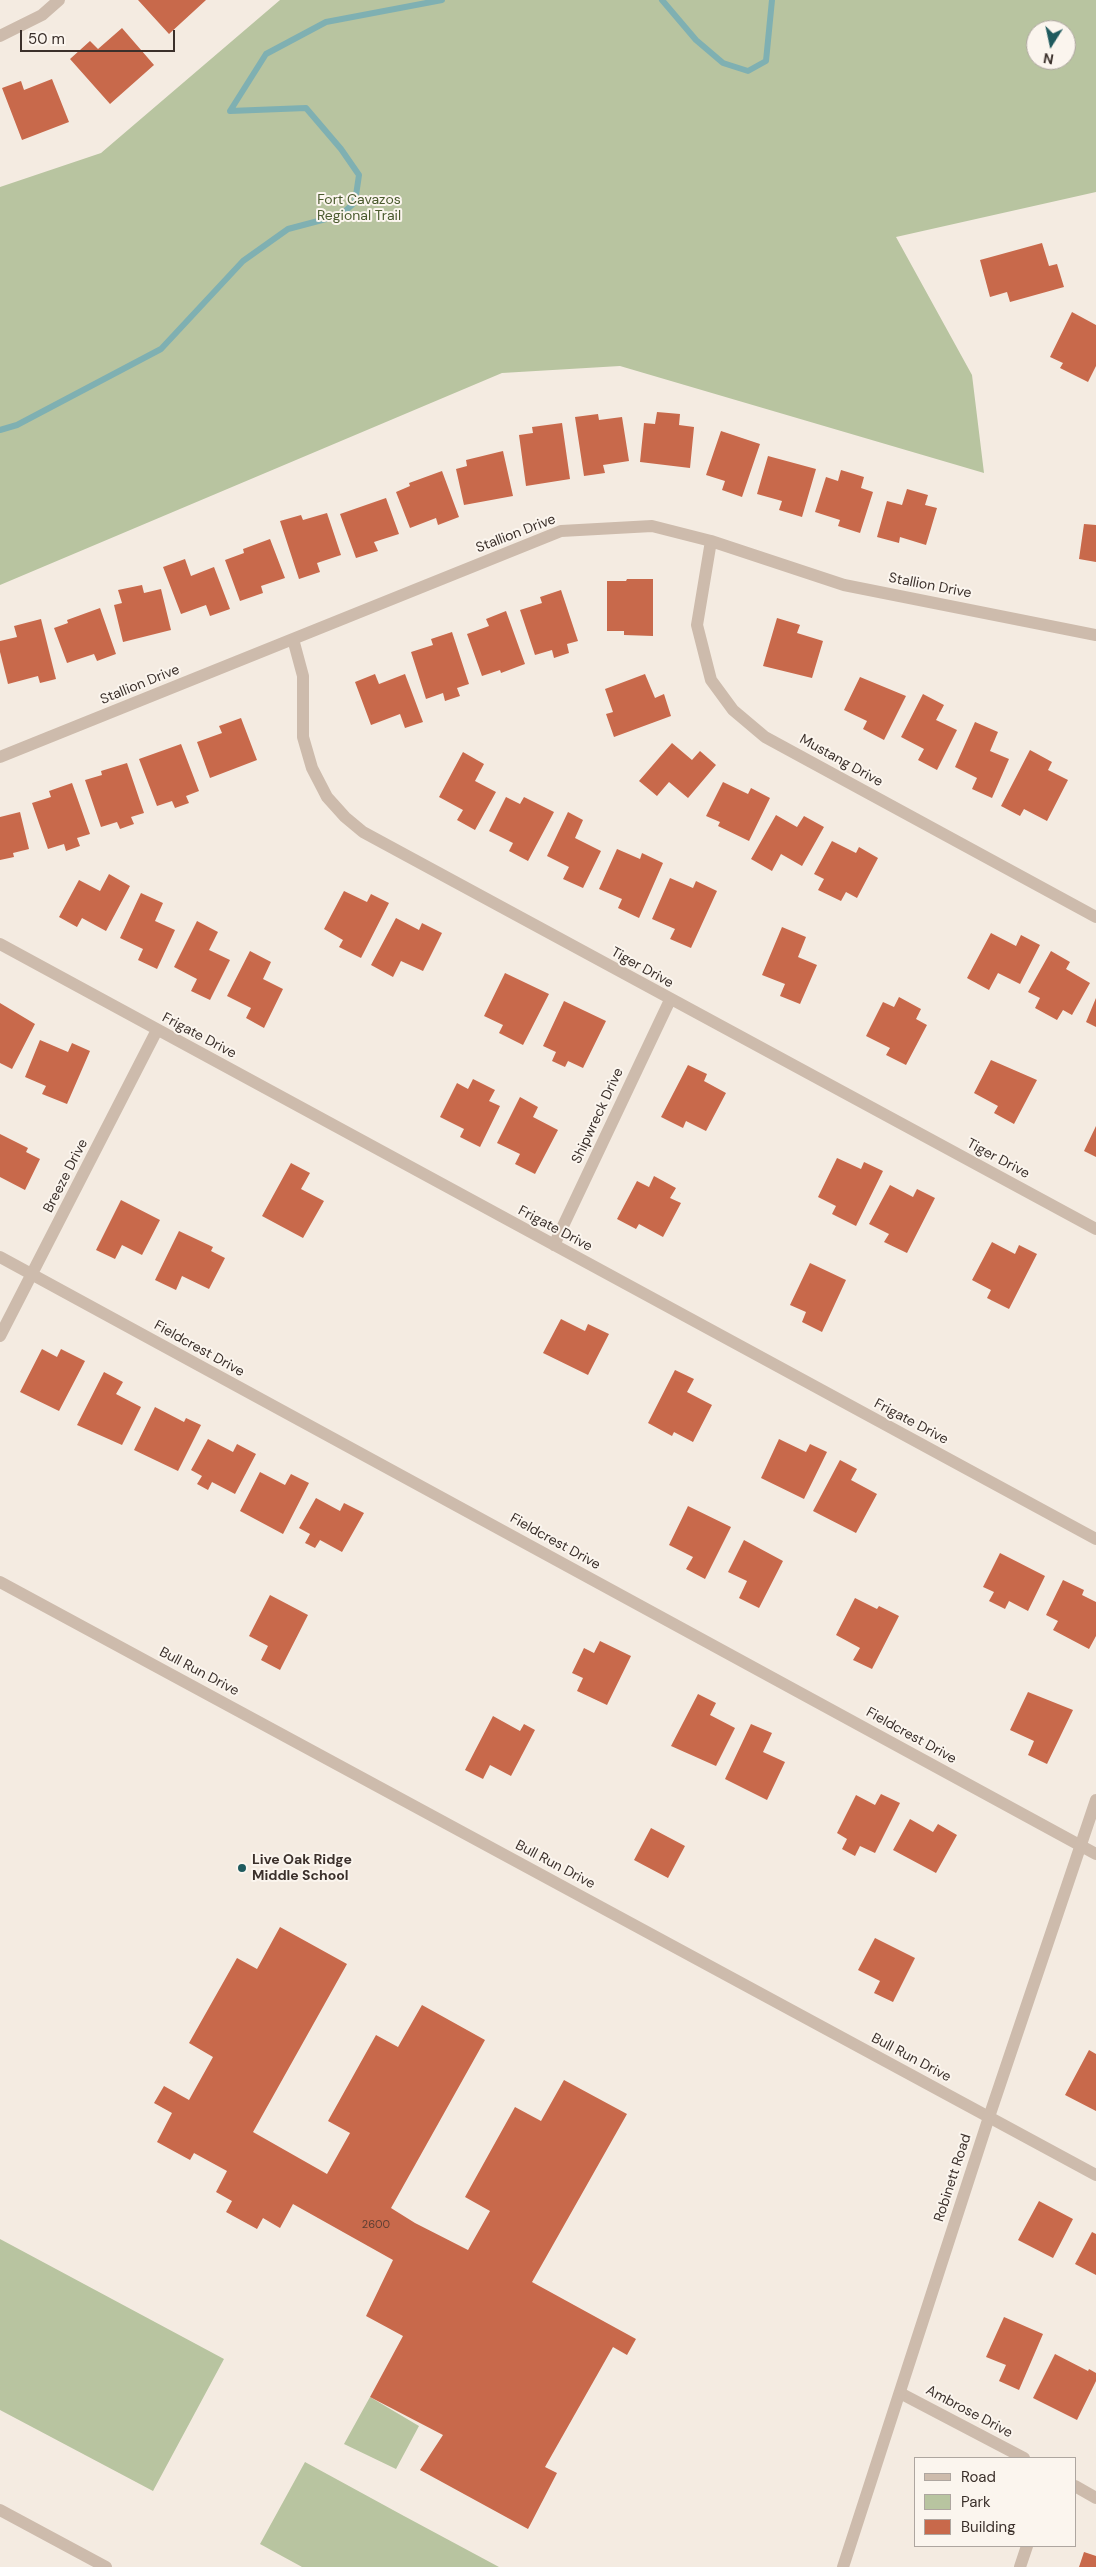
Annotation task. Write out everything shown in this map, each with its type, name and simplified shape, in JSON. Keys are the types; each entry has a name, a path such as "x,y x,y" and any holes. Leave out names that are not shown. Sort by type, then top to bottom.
{"street":[{"path":"0,36 42,15 58,0"},
{"name":"Stallion Drive","path":"0,757 561,531 652,526 712,541 844,584 1096,634"},
{"name":"Mustang Drive","path":"712,541 697,625 711,680 733,710 765,737 1096,917"},
{"name":"Tiger Drive","path":"293,639 303,676 303,737 312,768 327,796 345,817 363,832 670,1000 1096,1229"},
{"name":"Frigate Drive","path":"0,944 1096,1539"},
{"name":"Shipwreck Drive","path":"554,1245 670,1000"},
{"name":"Breeze Drive","path":"0,1336 158,1030"},
{"name":"Fieldcrest Drive","path":"0,1258 1096,1854"},
{"name":"Bull Run Drive","path":"0,1582 1096,2175"},
{"name":"Robinett Road","path":"843,2567 989,2117 1096,1800"},
{"name":"Ambrose Drive","path":"900,2393 1022,2457"},
{"path":"1076,2487 1096,2498"},
{"path":"0,2510 106,2567"},
{"path":"1020,2567 1027,2547"}],"green space":[{"name":"Fort Cavazos Regional Trail","path":"280,0 1096,0 1096,192 896,237 972,375 984,473 620,366 502,373 0,585 0,187 101,153"},
{"path":"0,2239 224,2359 153,2491 0,2410"},
{"path":"370,2397 419,2426 396,2469 344,2444"},
{"path":"305,2462 499,2567 302,2567 260,2544"}],"building":[{"path":"138,0 206,0 169,34"},
{"path":"122,28 154,65 110,104 70,59 90,41 98,49"},
{"path":"52,79 69,122 22,140 2,88 21,81 24,90"},
{"path":"1042,243 1049,266 1057,264 1064,287 1010,302 1007,292 990,297 980,260"},
{"path":"1072,312 1096,325 1096,366 1088,382 1060,368 1063,363 1050,357"},
{"path":"657,412 680,414 679,425 694,427 690,468 640,462 644,423 655,424"},
{"path":"598,414 599,420 622,417 629,461 603,465 605,473 584,476 575,417"},
{"path":"562,423 570,479 526,486 519,435 533,433 532,427"},
{"path":"721,431 760,444 742,497 722,490 725,481 706,475"},
{"path":"503,451 513,496 464,505 456,469 467,466 466,460"},
{"path":"768,456 816,469 802,517 779,510 782,501 757,494"},
{"path":"841,470 864,477 861,488 873,492 860,533 838,526 840,520 815,512 826,477 838,481"},
{"path":"442,471 459,517 438,525 436,518 410,528 396,492 410,486 409,483"},
{"path":"907,489 928,495 925,505 937,508 926,545 900,537 899,543 877,537 887,501 902,505"},
{"path":"386,498 399,534 374,542 378,551 356,558 340,514"},
{"path":"327,513 341,555 317,563 320,572 299,579 280,521 301,515 303,520"},
{"path":"1084,524 1096,525 1096,562 1079,559"},
{"path":"270,539 285,578 261,586 263,593 240,601 225,560 244,553 243,549"},
{"path":"185,559 191,576 214,567 230,609 210,616 206,605 181,614 163,567"},
{"path":"627,579 653,579 653,636 624,635 624,631 607,631 607,581 626,581"},
{"path":"142,585 144,593 161,589 171,630 123,642 114,605 122,603 118,590"},
{"path":"561,590 578,641 567,644 569,653 554,658 552,650 535,655 520,610 542,603 540,597"},
{"path":"100,608 116,654 97,661 94,654 67,663 54,628 68,623 67,620"},
{"path":"506,611 525,664 501,673 500,670 482,676 467,634 489,626 486,619"},
{"path":"777,618 800,625 797,633 823,641 812,678 763,666"},
{"path":"41,619 56,679 40,683 38,676 8,684 0,652 0,641 17,637 14,626"},
{"path":"452,632 469,684 457,688 460,696 445,701 443,693 426,699 411,652 433,645 431,639"},
{"path":"375,674 379,684 405,674 423,722 405,728 400,714 371,725 355,682"},
{"path":"645,674 655,698 664,694 671,716 614,737 606,714 613,712 605,689"},
{"path":"860,677 906,696 884,740 863,729 867,721 844,710"},
{"path":"923,694 944,705 936,720 957,730 937,770 918,760 924,749 901,737"},
{"path":"241,718 257,760 210,778 197,742 222,733 219,726"},
{"path":"975,722 998,732 990,751 1009,759 992,798 972,789 977,778 955,767"},
{"path":"672,743 692,760 700,751 716,765 688,798 669,782 657,796 639,781"},
{"path":"181,744 199,791 186,796 189,803 175,808 172,801 157,806 139,759"},
{"path":"1030,750 1052,762 1048,770 1068,780 1047,821 1024,809 1020,816 1001,806"},
{"path":"463,752 484,764 475,781 496,792 475,830 457,820 463,810 439,797"},
{"path":"127,763 144,813 131,817 134,824 120,829 117,822 101,827 85,780 102,775 101,771"},
{"path":"723,782 748,794 751,788 770,798 749,841 718,826 720,822 706,816"},
{"path":"72,783 90,834 77,838 80,846 66,851 64,844 48,849 32,803 51,797 49,791"},
{"path":"506,797 520,804 524,797 554,812 528,861 509,851 513,843 489,831"},
{"path":"20,812 29,849 13,853 14,857 0,860 0,817"},
{"path":"568,812 583,820 575,838 601,851 583,888 563,879 569,867 547,856"},
{"path":"776,815 797,827 804,816 824,827 802,866 781,854 772,871 751,859"},
{"path":"832,841 856,853 859,847 878,858 857,898 846,892 841,901 818,890 824,879 814,874"},
{"path":"617,849 640,859 642,853 663,863 639,918 618,908 622,899 599,889"},
{"path":"109,874 130,886 106,931 82,918 77,927 59,917 79,880 100,891"},
{"path":"670,878 693,888 696,881 717,891 691,948 670,939 675,929 652,919"},
{"path":"344,891 367,902 371,894 389,903 361,958 339,947 343,940 324,929"},
{"path":"141,893 163,903 155,921 175,930 157,969 138,960 143,949 120,938"},
{"path":"396,918 419,930 422,923 442,933 423,971 401,961 393,977 371,965"},
{"path":"197,921 218,932 209,950 230,960 210,1000 191,991 197,979 174,967"},
{"path":"782,927 806,937 798,957 817,965 800,1004 780,996 785,984 762,975"},
{"path":"991,933 1016,946 1021,935 1040,945 1020,984 998,973 989,990 967,978"},
{"path":"250,951 271,962 263,979 283,989 264,1028 246,1018 251,1008 227,996"},
{"path":"1051,951 1070,962 1066,969 1090,983 1072,1015 1063,1010 1057,1020 1035,1008 1040,998 1028,992"},
{"path":"505,973 549,994 523,1045 499,1033 503,1025 484,1016"},
{"path":"899,997 921,1009 916,1019 927,1025 906,1065 886,1055 890,1048 866,1036 883,1002 894,1007"},
{"path":"1096,998 1096,1027 1086,1022"},
{"path":"564,1001 606,1021 583,1068 568,1061 565,1067 552,1061 556,1052 543,1046"},
{"path":"0,1003 35,1024 12,1069 0,1063"},
{"path":"40,1040 68,1052 72,1043 90,1051 67,1104 42,1094 46,1086 25,1077"},
{"path":"991,1060 1037,1080 1014,1124 994,1113 998,1106 974,1093"},
{"path":"688,1065 707,1074 704,1081 726,1093 706,1131 686,1121 683,1128 661,1117"},
{"path":"473,1079 495,1090 489,1101 500,1106 480,1147 460,1137 464,1129 440,1117 457,1083 468,1089"},
{"path":"520,1097 538,1107 533,1117 558,1130 535,1174 515,1164 520,1154 497,1143"},
{"path":"1096,1126 1096,1157 1084,1151"},
{"path":"0,1134 28,1148 26,1152 40,1159 25,1190 0,1177"},
{"path":"837,1158 861,1169 864,1162 883,1171 856,1226 832,1214 836,1206 818,1197"},
{"path":"291,1163 310,1173 301,1189 324,1201 303,1238 262,1216"},
{"path":"654,1176 676,1188 670,1198 681,1203 663,1237 639,1224 636,1229 617,1219 637,1181 649,1187"},
{"path":"890,1185 913,1197 917,1189 935,1198 907,1253 884,1242 889,1234 869,1224"},
{"path":"121,1200 160,1220 142,1255 122,1245 115,1259 96,1250"},
{"path":"179,1231 213,1247 211,1251 225,1258 209,1289 182,1276 176,1290 155,1280"},
{"path":"992,1242 1015,1254 1019,1245 1037,1254 1009,1309 987,1298 991,1290 972,1280"},
{"path":"810,1263 846,1280 822,1332 802,1322 806,1312 790,1305"},
{"path":"561,1319 585,1331 588,1324 609,1334 588,1375 543,1353"},
{"path":"42,1349 57,1357 61,1349 85,1361 59,1411 20,1392"},
{"path":"675,1370 694,1379 687,1392 712,1405 693,1442 674,1432 672,1436 648,1423"},
{"path":"104,1372 123,1382 116,1394 141,1407 122,1445 77,1425"},
{"path":"155,1407 184,1422 186,1418 201,1425 178,1471 134,1450"},
{"path":"208,1439 233,1452 237,1444 256,1454 235,1494 212,1482 208,1490 197,1484 202,1476 191,1470"},
{"path":"779,1439 806,1452 810,1444 827,1452 804,1499 761,1478"},
{"path":"840,1460 857,1469 851,1480 877,1494 856,1533 813,1511"},
{"path":"260,1472 285,1485 291,1474 309,1483 283,1534 240,1511"},
{"path":"316,1498 340,1511 344,1503 364,1513 342,1552 320,1540 315,1548 305,1543 310,1534 299,1528"},
{"path":"688,1506 731,1527 705,1579 686,1569 693,1557 669,1545"},
{"path":"744,1540 783,1561 759,1608 739,1598 747,1581 728,1572"},
{"path":"1000,1553 1045,1576 1028,1611 1009,1601 1005,1609 989,1601 994,1592 983,1587"},
{"path":"1063,1580 1084,1590 1082,1595 1096,1602 1096,1636 1089,1649 1053,1630 1058,1621 1046,1615"},
{"path":"270,1595 308,1615 280,1670 261,1660 268,1646 249,1636"},
{"path":"855,1598 877,1609 879,1606 899,1616 872,1669 853,1660 860,1648 836,1635"},
{"path":"600,1641 631,1656 607,1705 577,1691 583,1678 572,1673 584,1648 594,1653"},
{"path":"1028,1692 1073,1710 1047,1764 1028,1755 1034,1741 1010,1730"},
{"path":"698,1694 716,1703 710,1715 735,1728 716,1766 671,1746"},
{"path":"493,1716 520,1731 524,1724 535,1730 511,1776 490,1765 483,1779 465,1770"},
{"path":"751,1724 772,1733 763,1752 785,1762 767,1800 725,1779"},
{"path":"881,1794 900,1803 875,1853 860,1846 855,1856 842,1849 847,1839 837,1833 856,1795 875,1805"},
{"path":"910,1819 933,1832 938,1824 957,1835 936,1873 893,1850"},
{"path":"651,1828 685,1846 668,1878 634,1860"},
{"path":"280,1927 347,1964 253,2132 327,2174 350,2133 328,2121 376,2035 398,2047 422,2005 485,2040 391,2208 415,2223 468,2250 490,2211 465,2197 515,2107 541,2121 564,2080 627,2114 532,2282 636,2339 627,2355 613,2347 545,2467 557,2473 528,2529 420,2470 443,2435 370,2397 403,2336 366,2316 393,2260 293,2204 280,2228 263,2218 257,2229 226,2212 232,2201 216,2192 227,2171 194,2153 190,2160 157,2142 172,2113 154,2103 164,2086 189,2100 213,2057 189,2043 237,1958 257,1969"},
{"path":"875,1938 915,1958 893,2002 874,1993 880,1981 858,1970"},
{"path":"1089,2050 1096,2054 1096,2111 1065,2095"},
{"path":"1039,2201 1073,2219 1053,2258 1018,2240"},
{"path":"1092,2232 1096,2234 1096,2275 1075,2264"},
{"path":"1004,2317 1043,2334 1019,2390 999,2381 1006,2365 986,2357"},
{"path":"1055,2354 1088,2371 1089,2369 1096,2373 1096,2381 1077,2420 1033,2398"},
{"path":"1084,2552 1096,2556 1096,2567 1079,2567"}],"waterway":[{"path":"0,430 17,425 161,349 243,261 288,229 341,215 355,202 359,175 341,149 306,108 230,111 266,54 326,22 442,0"},
{"path":"662,0 696,40 723,63 748,71 766,61 772,0"}],"place":[{"name":"Live Oak Ridge Middle School","path":"242,1868"}]}
